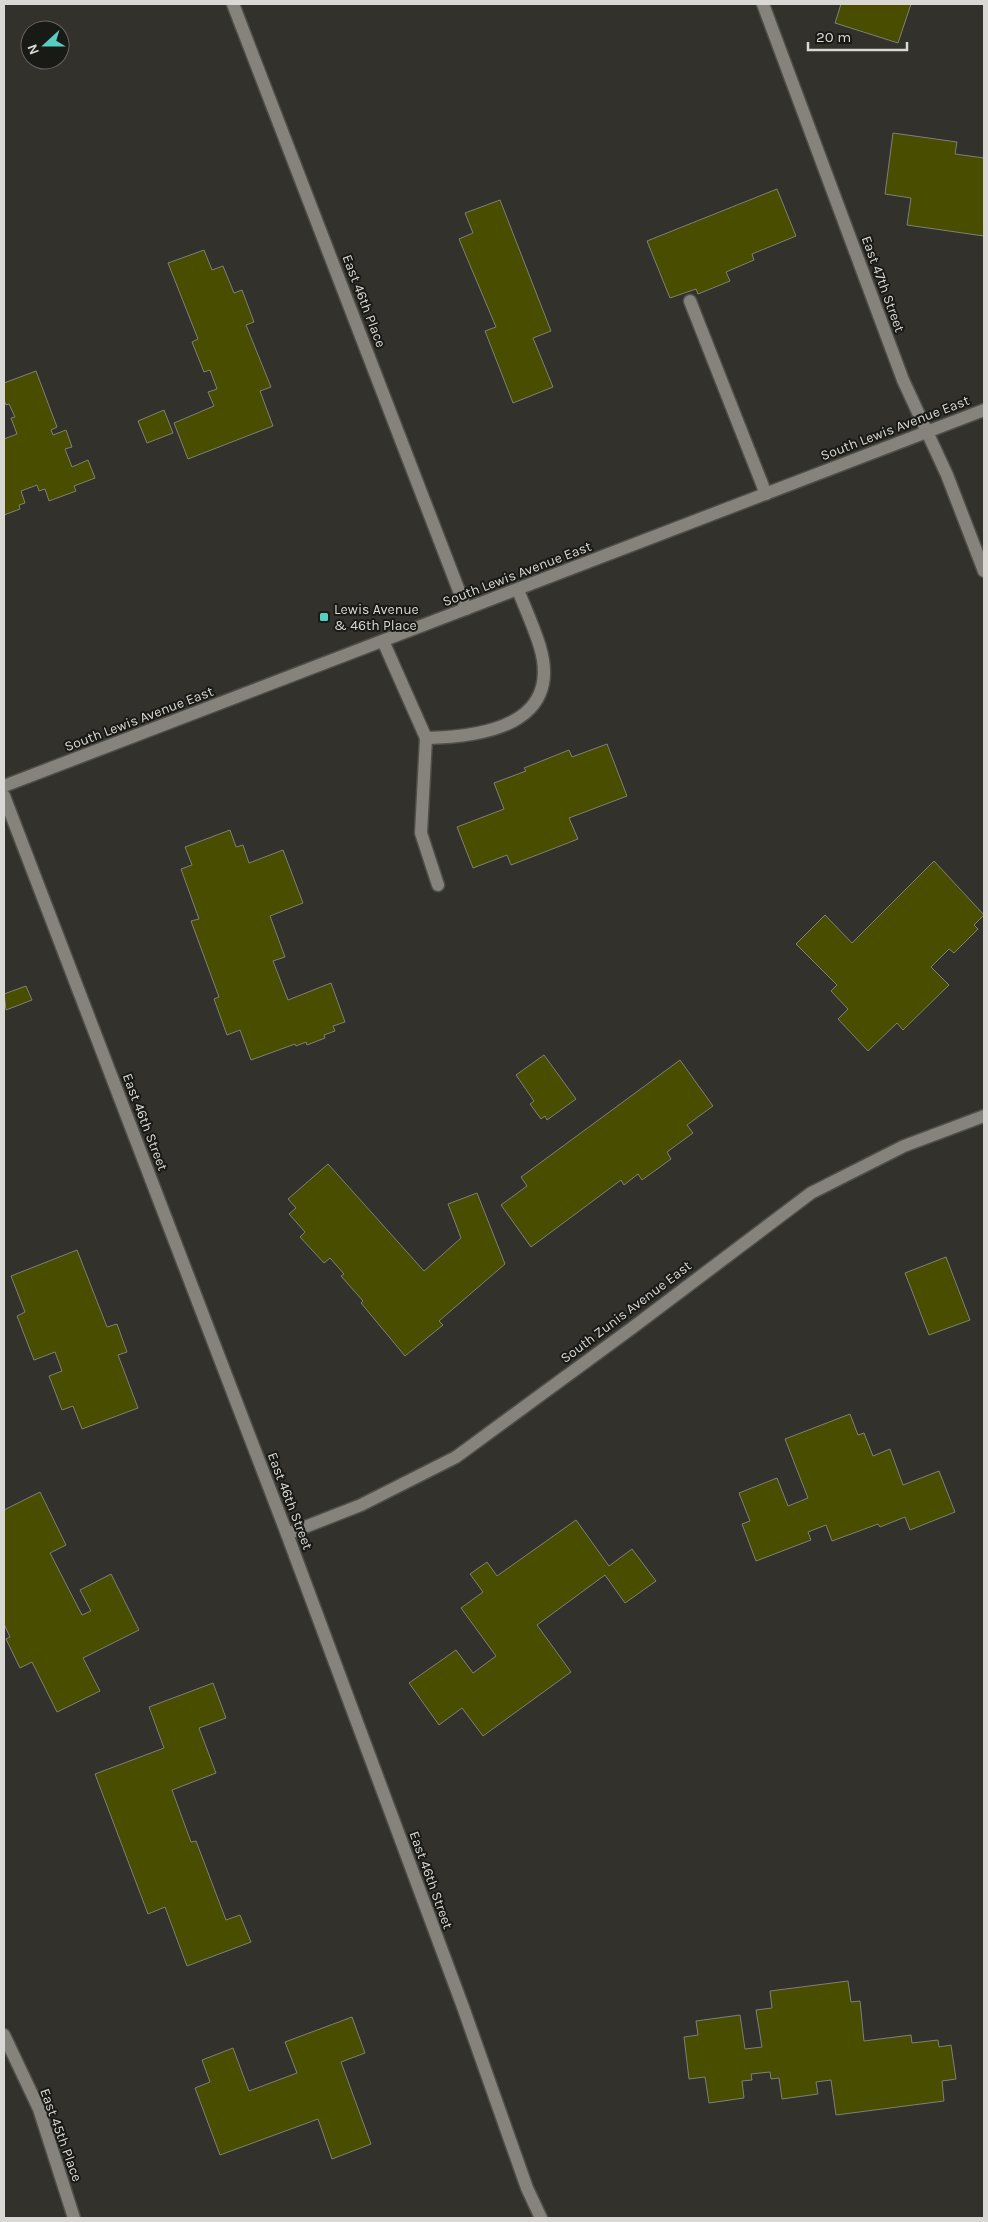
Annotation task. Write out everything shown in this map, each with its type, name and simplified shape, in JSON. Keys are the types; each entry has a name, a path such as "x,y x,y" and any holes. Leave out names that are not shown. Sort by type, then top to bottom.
{"street":[{"name":"East 46th Place","path":"233,4 466,610"},
{"name":"East 47th Street","path":"763,4 903,380 948,475 984,572"},
{"path":"690,301 766,494"},
{"name":"South Lewis Avenue East","path":"4,786 984,410"},
{"path":"426,738 461,737 494,730 519,719 534,704 542,688 542,662 540,648 518,590"},
{"path":"383,642 426,738 421,833 438,885"},
{"name":"East 46th Street","path":"4,796 286,1534 463,2007 528,2188 541,2218"},
{"name":"South Zunis Avenue East","path":"286,1534 361,1505 456,1457 632,1328 811,1193 904,1146 984,1116"},
{"name":"East 45th Place","path":"4,2035 39,2110 74,2218"}],"building":[{"path":"841,4 911,4 898,43 835,23"},
{"path":"893,133 957,142 955,154 984,158 984,236 907,225 911,198 885,194"},
{"path":"777,189 796,236 752,254 754,260 726,272 730,281 698,294 696,289 670,298 647,241"},
{"path":"500,200 551,331 533,338 553,387 513,403 485,331 496,327 459,239 473,233 465,213"},
{"path":"204,250 212,270 223,266 234,293 242,290 254,322 246,325 271,387 260,391 273,426 188,459 174,423 214,406 208,392 217,389 210,370 204,372 192,342 198,339 168,263"},
{"path":"36,371 57,427 51,430 53,435 66,430 72,447 65,449 72,467 88,460 95,478 74,486 76,491 49,501 45,489 39,491 37,485 21,491 25,503 19,505 20,509 4,515 4,439 17,434 11,418 15,417 9,404 6,405 4,400 4,383"},
{"path":"164,410 173,433 147,443 138,421"},
{"path":"607,744 627,796 569,818 578,839 511,865 507,855 473,868 457,827 504,809 494,783 526,771 524,768 569,750 572,757"},
{"path":"230,830 236,847 243,845 249,863 283,850 303,903 270,916 285,957 273,961 288,1000 331,983 345,1022 333,1026 335,1031 324,1035 325,1038 307,1045 306,1042 296,1046 295,1044 251,1060 240,1030 227,1035 214,999 219,997 191,921 199,919 181,869 192,865 185,847"},
{"path":"934,861 984,915 974,925 978,929 954,953 949,949 931,967 949,985 903,1030 897,1023 868,1051 838,1019 848,1009 831,991 837,985 796,944 825,915 852,943"},
{"path":"26,986 32,1000 6,1010 4,994"},
{"path":"544,1055 576,1099 547,1120 545,1116 541,1119 530,1104 534,1101 516,1075"},
{"path":"680,1060 713,1106 687,1125 693,1133 667,1152 671,1159 642,1180 638,1174 624,1185 621,1180 531,1247 501,1205 527,1186 521,1177"},
{"path":"328,1164 424,1271 461,1238 448,1204 477,1193 505,1264 439,1321 443,1325 405,1356 361,1303 363,1301 341,1276 344,1274 330,1258 324,1263 300,1237 305,1232 289,1214 296,1208 288,1199"},
{"path":"77,1250 107,1327 117,1324 127,1352 118,1355 138,1408 82,1429 73,1406 62,1410 49,1376 62,1371 55,1352 34,1360 17,1316 25,1312 11,1276"},
{"path":"946,1257 970,1320 929,1335 905,1273"},
{"path":"850,1414 858,1435 864,1433 873,1456 890,1449 903,1485 939,1471 955,1512 910,1530 905,1517 880,1527 878,1524 832,1541 826,1525 808,1532 811,1540 756,1561 742,1524 750,1521 739,1493 777,1478 788,1506 808,1498 785,1439"},
{"path":"40,1492 66,1545 50,1553 82,1615 91,1611 80,1590 111,1574 139,1630 83,1658 100,1691 57,1712 32,1662 20,1668 6,1639 10,1637 4,1624 4,1510"},
{"path":"576,1520 609,1566 632,1549 656,1581 625,1603 605,1575 537,1625 571,1672 483,1736 462,1708 439,1725 409,1683 456,1650 473,1673 496,1656 461,1608 483,1592 470,1574 487,1562 497,1576"},
{"path":"213,1683 226,1718 199,1728 216,1773 172,1790 191,1842 196,1841 226,1920 240,1915 251,1942 187,1966 165,1907 148,1914 95,1774 164,1748 149,1707"},
{"path":"848,1981 851,2002 860,2001 864,2041 911,2035 912,2043 938,2040 939,2047 951,2045 956,2079 942,2081 944,2101 836,2115 831,2080 816,2082 818,2094 782,2099 779,2078 771,2079 770,2072 751,2074 752,2080 742,2081 744,2098 709,2103 705,2077 689,2079 684,2037 698,2035 696,2021 740,2015 745,2049 762,2047 756,2010 772,2008 770,1991"},
{"path":"352,2017 365,2053 341,2062 371,2144 332,2159 318,2119 220,2155 195,2088 210,2082 202,2060 233,2048 249,2091 297,2073 285,2042"}],"place":[{"name":"Lewis Avenue & 46th Place","path":"324,617"}]}
